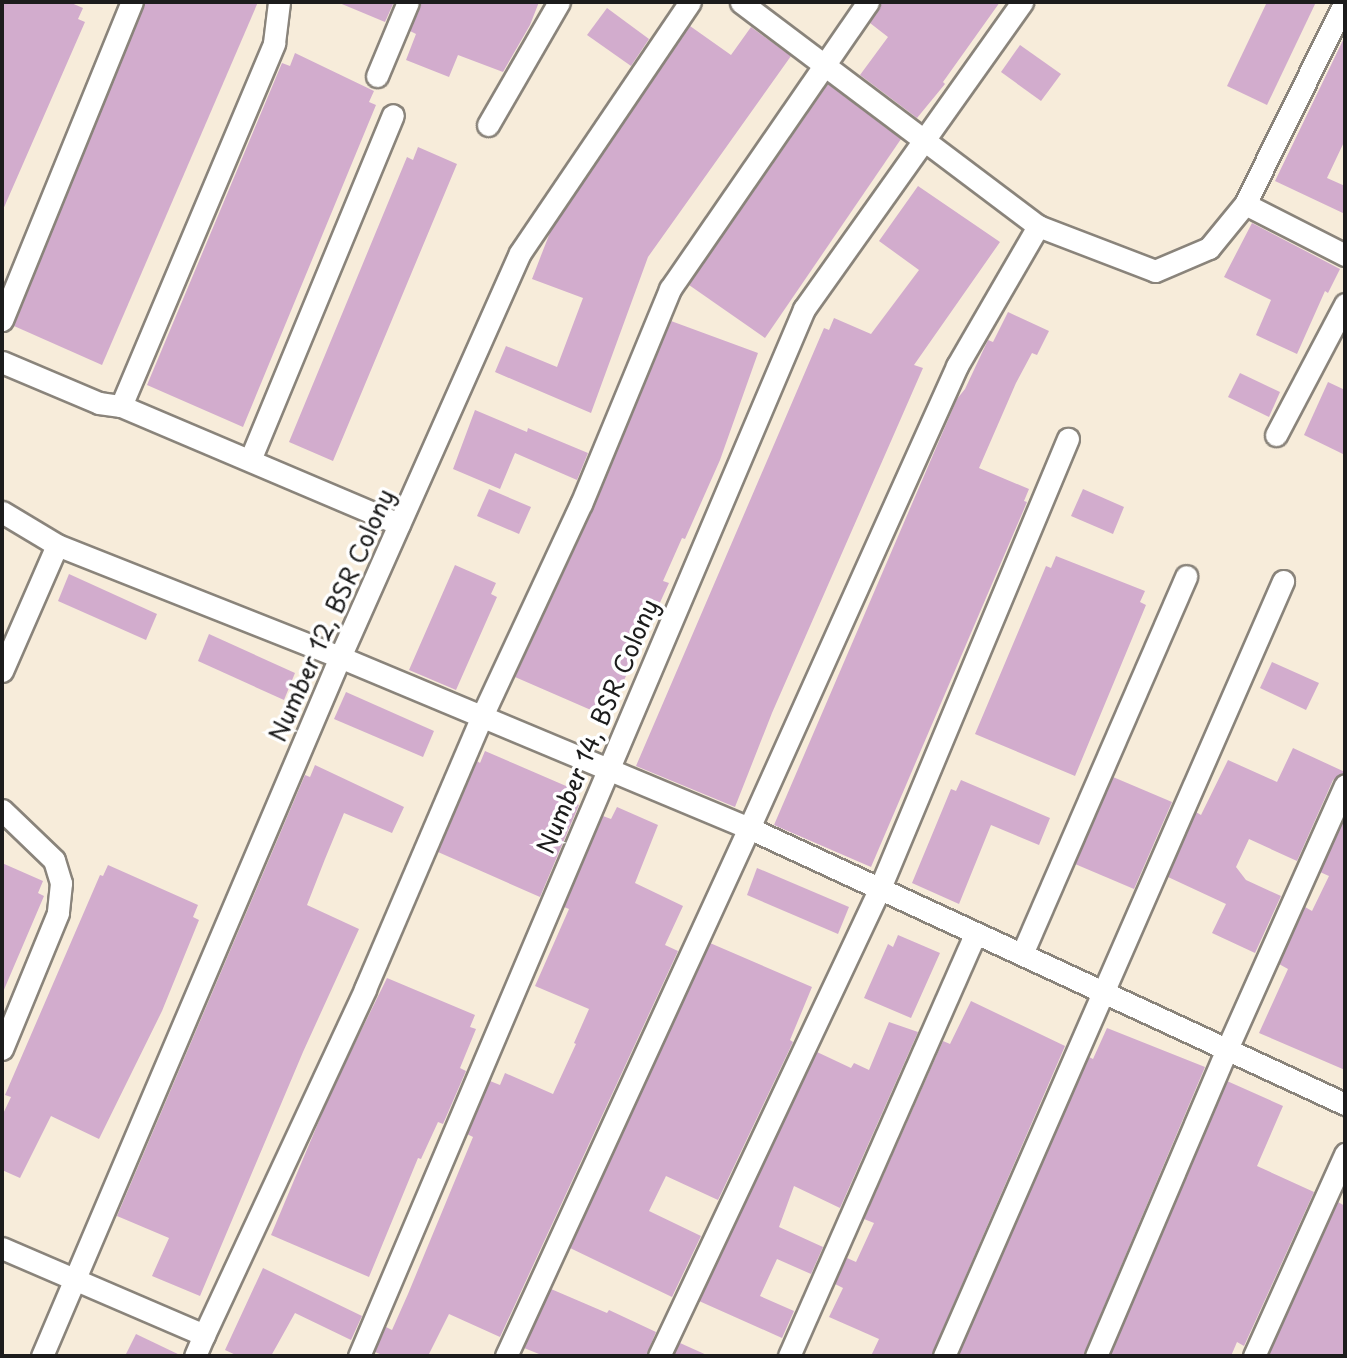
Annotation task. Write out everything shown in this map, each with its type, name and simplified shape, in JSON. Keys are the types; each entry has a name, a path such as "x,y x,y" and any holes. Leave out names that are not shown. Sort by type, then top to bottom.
{"street":[{"path":"2,320 132,2"},
{"path":"121,406 274,43 279,2"},
{"path":"377,76 408,2"},
{"path":"488,125 559,2"},
{"name":"Number 12, BSR Colony","path":"42,1356 340,657 520,253 690,2"},
{"path":"741,2 1046,229 1154,271 1209,248 1245,204 1345,2"},
{"path":"195,1356 365,989 482,716 581,504 670,289 868,2"},
{"name":"Number 14, BSR Colony","path":"359,1356 804,309 1022,2"},
{"path":"250,460 393,115"},
{"path":"1245,204 1345,254"},
{"path":"506,1356 749,828 957,366 1046,229"},
{"path":"1276,435 1345,303"},
{"path":"2,362 99,403 121,406 399,524"},
{"path":"659,1356 880,888 1068,439"},
{"path":"2,512 57,545 340,657 749,828 1345,1104"},
{"path":"2,671 57,545"},
{"path":"1022,954 1186,576"},
{"path":"944,1356 1283,581"},
{"path":"1096,1356 1227,1049 1345,785"},
{"path":"2,810 54,860 61,883 58,913 2,1049"},
{"path":"789,1356 976,933"},
{"path":"1254,1356 1345,1154"},
{"path":"2,1248 204,1335"}],"building":[{"path":"2,2 69,2 83,8 78,19 85,22 2,212"},
{"path":"145,2 258,2 102,365 14,326"},
{"path":"337,2 394,2 385,22"},
{"path":"421,2 539,2 530,25 503,72 458,55 449,77 406,60 416,34 410,31"},
{"path":"881,2 1000,2 943,82 945,84 917,118 860,75 888,37 870,23"},
{"path":"1267,2 1316,2 1267,105 1227,86"},
{"path":"607,8 649,39 631,66 587,35"},
{"path":"690,26 731,55 751,27 791,56 648,257 591,413 495,372 506,346 557,367 583,298 532,279 542,253 551,230"},
{"path":"1345,36 1345,140 1327,178 1345,186 1345,214 1275,181"},
{"path":"1020,45 1061,74 1041,101 1001,72"},
{"path":"295,53 374,91 369,102 376,105 243,427 147,385 282,63 290,66"},
{"path":"828,84 901,139 765,338 689,285"},
{"path":"418,147 457,164 333,461 289,442 407,157 413,160"},
{"path":"918,186 1000,242 914,365 923,368 772,713 735,807 636,766 824,328 829,330 834,318 871,334 919,270 879,241"},
{"path":"1252,223 1340,269 1328,293 1325,291 1297,354 1256,335 1271,300 1224,277"},
{"path":"1008,312 1049,331 1037,355 1032,353 1016,383 979,468 1029,489 1024,501 1027,502 871,867 774,825 957,399 965,389 988,340 993,342"},
{"path":"671,321 758,353 720,460 663,581 669,583 607,717 515,677 593,509"},
{"path":"1240,373 1280,392 1269,417 1228,397"},
{"path":"1328,382 1345,390 1345,455 1304,435"},
{"path":"475,410 588,453 577,480 515,453 500,489 453,469"},
{"path":"489,489 531,507 519,534 477,516"},
{"path":"1083,489 1124,507 1113,534 1071,516"},
{"path":"1056,556 1145,591 1140,602 1146,605 1075,776 975,734 1046,566 1051,568"},
{"path":"455,565 496,583 491,594 497,597 456,690 409,670"},
{"path":"69,574 157,614 146,640 58,601"},
{"path":"209,634 295,673 284,700 198,661"},
{"path":"1272,662 1319,683 1306,710 1260,688"},
{"path":"346,692 434,731 423,757 334,719"},
{"path":"1293,748 1345,772 1333,780 1297,861 1249,839 1236,867 1246,880 1281,896 1255,953 1212,933 1226,904 1168,877 1196,812 1201,815 1228,760 1277,782"},
{"path":"485,751 573,789 568,800 579,805 540,897 438,852 477,761 480,763"},
{"path":"315,765 404,807 392,833 344,813 307,905 359,929 303,1052 200,1296 152,1276 169,1238 117,1216 305,775 310,777"},
{"path":"1113,777 1172,802 1134,889 1075,864"},
{"path":"961,780 1050,818 1039,845 991,825 959,904 912,883 951,789 956,791"},
{"path":"617,807 658,825 635,883 683,906 665,945 678,951 500,1337 449,1314 428,1356 385,1356 375,1352 386,1327 392,1330 408,1294 473,1137 467,1134 490,1081 500,1085 505,1073 553,1094 576,1044 574,1043 589,1009 535,986 569,909 564,907 603,816 611,819"},
{"path":"1345,817 1345,1070 1259,1033 1288,969 1279,964 1305,907 1312,911 1329,876 1320,872"},
{"path":"2,863 43,881 38,893 44,896 3,992"},
{"path":"108,865 198,905 193,917 199,920 162,1011 99,1139 51,1116 20,1178 2,1170 2,1116 11,1097 5,1095 100,875 103,876"},
{"path":"757,868 849,907 838,934 747,895"},
{"path":"898,935 940,953 911,1018 864,998 888,944 893,947"},
{"path":"710,943 812,987 790,1040 793,1042 718,1200 666,1176 649,1211 701,1236 672,1297 570,1248"},
{"path":"387,978 475,1015 470,1027 476,1029 460,1068 466,1071 443,1124 438,1122 421,1159 418,1158 369,1277 271,1235 332,1090"},
{"path":"971,1001 1065,1046 931,1356 871,1356 879,1339 829,1317 843,1288 835,1284 847,1258 856,1262 874,1223 864,1219 943,1041 950,1044"},
{"path":"889,1022 918,1032 840,1208 794,1186 779,1227 823,1247 811,1274 777,1259 760,1296 794,1311 782,1338 699,1301 817,1052 851,1068 854,1063 869,1070"},
{"path":"1107,1028 1205,1067 1083,1356 958,1356 1089,1057 1093,1059"},
{"path":"1227,1081 1283,1106 1257,1166 1314,1192 1244,1346 1237,1342 1231,1356 1110,1356"},
{"path":"1338,1202 1345,1206 1345,1356 1268,1356"},
{"path":"263,1268 362,1316 351,1340 295,1313 271,1356 238,1356 225,1350"},
{"path":"551,1289 607,1313 609,1310 656,1332 646,1356 544,1356 524,1348"},
{"path":"136,1334 182,1356 125,1356"},
{"path":"680,1343 709,1356 673,1356"}]}
